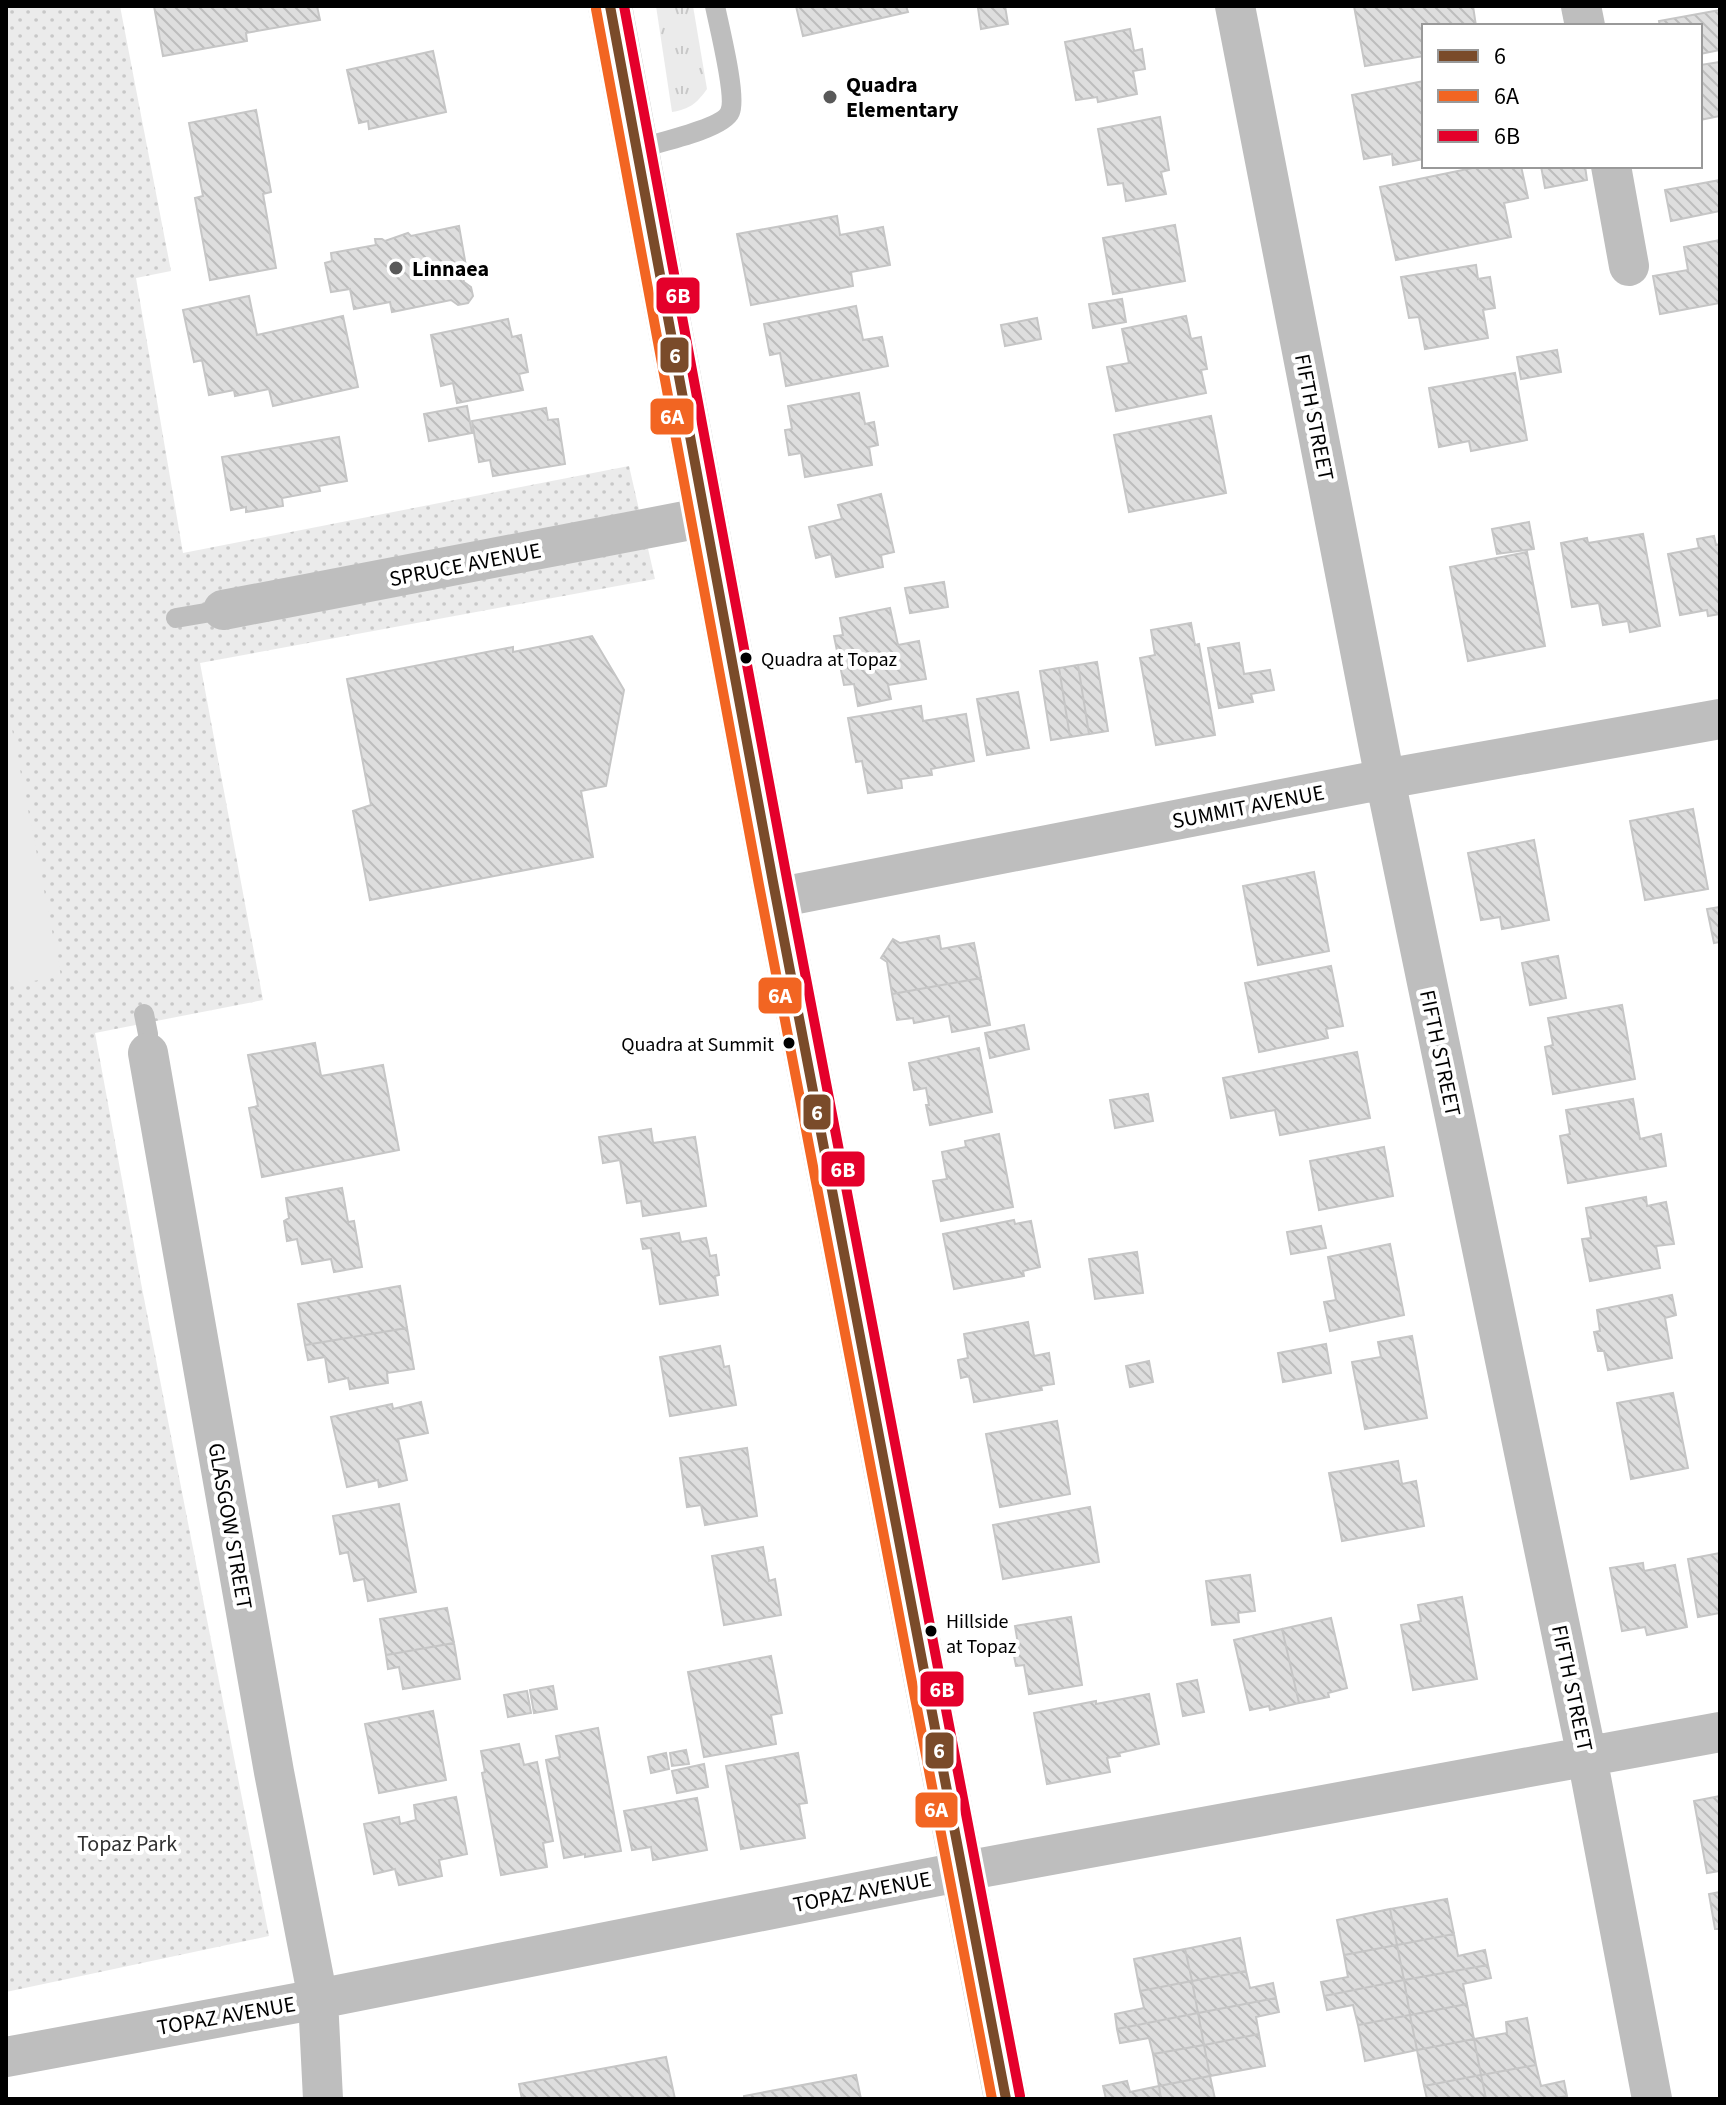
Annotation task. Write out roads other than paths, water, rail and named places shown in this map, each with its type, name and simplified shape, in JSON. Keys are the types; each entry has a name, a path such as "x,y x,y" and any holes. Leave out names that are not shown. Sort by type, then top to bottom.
{"main road":[{"path":"610,6 776,898 1006,2099"}],"street":[{"name":"FIFTH STREET","path":"1235,6 1385,779 1587,1757 1652,2099"},
{"path":"1611,168 1629,266"},
{"name":"SPRUCE AVENUE","path":"223,610 706,517"},
{"name":"SUMMIT AVENUE","path":"776,898 1385,779 1720,719"},
{"name":"GLASGOW STREET","path":"148,1053 274,1772 318,1999 323,2099"},
{"name":"TOPAZ AVENUE","path":"6,2057 318,1999 964,1871 1720,1732"}],"lane":[{"path":"637,149 719,124 730,112 732,94 715,6"},
{"path":"176,618 223,610"},
{"path":"144,1014 148,1053"}],"place":[{"name":"Quadra Elementary","path":"830,97"},
{"name":"Linnaea","path":"396,268"},
{"name":"Quadra at Topaz","path":"746,658"},
{"name":"Quadra at Summit","path":"789,1043"},
{"name":"Hillside at Topaz","path":"931,1631"}],"park label":[{"name":"Topaz Park","path":"127,1843"}]}
